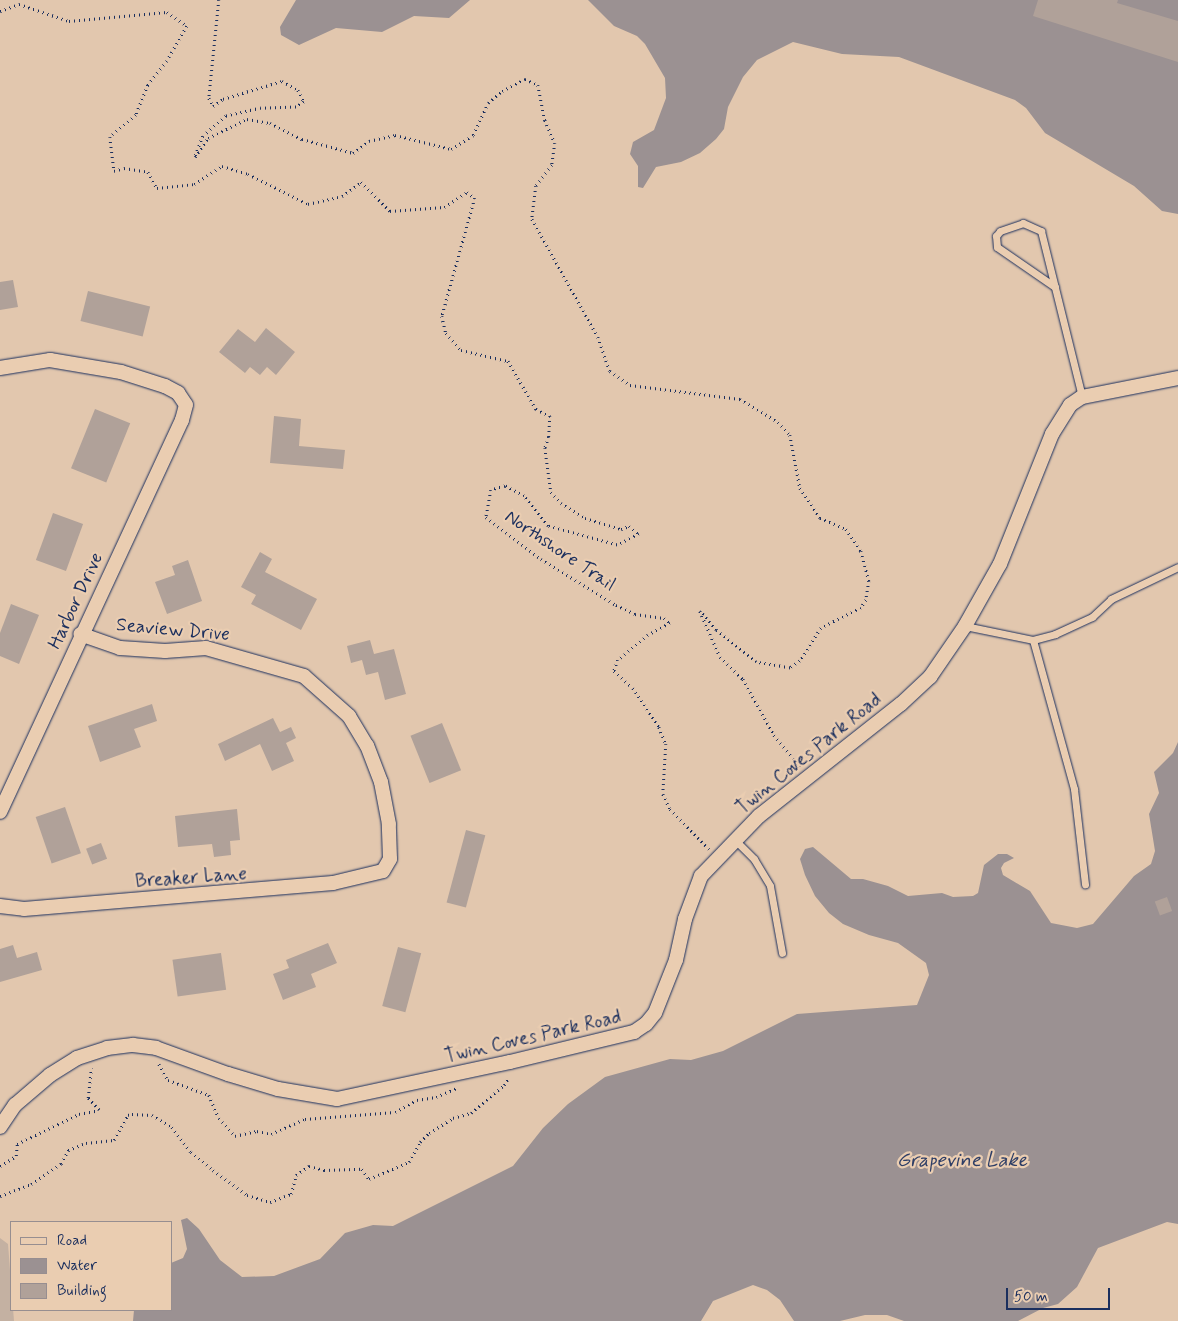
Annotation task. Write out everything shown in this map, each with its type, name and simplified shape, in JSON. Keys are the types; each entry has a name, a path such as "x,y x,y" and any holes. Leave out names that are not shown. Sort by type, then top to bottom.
{"street":[{"name":"Harbor Drive","path":"0,368 50,360 122,372 178,392 186,405 182,420 80,634 0,812"},
{"path":"1082,397 1178,378"},
{"name":"Twin Coves Park Road","path":"0,1127 15,1105 50,1075 77,1058 107,1048 133,1045 156,1048 228,1074 278,1089 337,1099 472,1071 634,1032 646,1024 655,1013 676,960 694,890 717,857 735,840 806,777 901,704 930,677 965,626 1000,564 1052,434 1070,405 1082,397"},
{"name":"Seaview Drive","path":"80,634 120,648 165,652 206,648 304,676 349,716 376,767 389,824 390,859 382,871"},
{"name":"Breaker Lane","path":"0,906 24,909 254,892 332,883 382,871"}],"lane":[{"path":"1055,288 997,247 996,236 1000,231 1023,223 1041,231 1082,397"},
{"path":"965,626 1032,640 1078,625 1092,617 1111,599 1178,567"},
{"path":"1032,640 1074,788 1086,884"},
{"path":"735,840 754,859 770,886 782,953"}],"path":[{"path":"219,0 209,98 213,106 223,99 282,81 298,90 304,102 296,107 261,108 226,116 203,136 195,156 208,138 247,119 270,123 302,138 354,153 369,141 396,135 451,149 472,135 488,103 502,91 525,79 538,85 545,120 555,143 552,165 536,186 532,219 598,337 610,371 630,385 740,398 778,422 790,436 800,488 820,518 846,529 861,552 869,581 866,600 861,608 821,628 800,661 790,668 756,662 716,630 700,611 720,657 743,679 774,735 806,777"},
{"name":"Northshore Trail","path":"0,11 19,4 69,21 166,12 187,26 167,61 148,85 136,115 110,137 114,171 124,168 148,172 157,188 194,184 222,166 248,174 308,204 342,196 361,182 390,211 444,208 467,192 475,198 442,316 446,333 461,350 508,361 536,409 550,416 545,448 551,492 561,503 585,518 621,529 629,526 639,534 617,545 548,526 524,496 505,486 491,490 486,517 541,559 616,605 635,614 664,618 670,623 648,636 618,660 614,671 634,688 659,727 666,744 667,762 663,794 670,809 717,857"},
{"path":"154,1058 168,1080 209,1095 219,1118 235,1136 258,1131 271,1134 305,1119 396,1112 418,1100 455,1090 472,1071"},
{"path":"0,1196 31,1184 61,1164 68,1150 86,1143 114,1140 128,1115 132,1114 152,1115 172,1126 191,1152 213,1170 247,1195 270,1202 291,1194 296,1175 309,1166 324,1170 362,1169 368,1179 381,1176 409,1162 420,1142 442,1124 471,1113 504,1085 518,1060"},
{"path":"0,1166 16,1156 17,1144 79,1114 99,1110 88,1098 90,1069 97,1063"}],"shaded area":[{"path":"0,1238 8,1244 10,1311 13,1311 14,1321 0,1321"}],"water":[{"path":"296,0 470,0 449,18 414,16 382,32 336,28 299,45 281,35 280,27"},
{"path":"588,0 1178,0 1178,214 1162,211 1134,186 1045,133 1026,108 1015,100 899,57 842,54 793,42 757,60 743,77 728,107 724,129 716,139 700,153 681,162 656,167 643,188 638,187 638,166 630,154 633,142 654,130 666,98 665,78 645,44 637,36 614,26"},
{"name":"Grapevine Lake","path":"1178,742 1178,1224 1167,1222 1098,1248 1077,1287 1058,1304 1043,1308 1018,1321 904,1321 887,1315 865,1315 840,1321 794,1321 780,1300 767,1290 753,1285 713,1301 701,1321 133,1321 134,1311 172,1311 172,1263 183,1258 187,1249 181,1220 187,1218 199,1229 220,1260 242,1277 274,1276 320,1259 345,1233 373,1225 393,1226 513,1166 543,1128 568,1104 605,1077 670,1059 691,1060 723,1051 797,1014 917,1005 929,975 926,963 898,943 869,935 843,924 829,913 815,896 805,875 800,859 805,849 813,847 851,879 863,879 888,886 908,896 942,893 953,897 973,896 978,893 984,865 998,854 1007,854 1014,858 1004,863 1001,868 1003,875 1030,891 1051,923 1077,928 1093,924 1134,876 1151,864 1155,851 1149,814 1159,793 1154,772 1173,753"}],"building":[{"path":"1038,0 1118,0 1117,3 1178,21 1178,62 1033,16"},
{"path":"13,280 18,307 0,310 0,282"},
{"path":"88,291 150,306 143,337 81,321"},
{"path":"266,328 295,352 276,375 267,367 260,375 250,367 245,373 219,352 238,329 255,342"},
{"path":"95,409 130,423 106,483 71,468"},
{"path":"274,416 301,419 299,446 345,450 343,469 270,463"},
{"path":"53,513 83,524 66,571 36,560"},
{"path":"260,552 272,559 265,572 317,599 301,630 251,604 256,595 241,587"},
{"path":"188,560 202,601 167,614 155,582 175,575 172,566"},
{"path":"11,604 39,615 19,664 0,656 0,633"},
{"path":"370,640 374,654 394,649 406,694 385,700 378,672 366,675 362,660 351,663 347,646"},
{"path":"152,704 157,721 134,729 141,747 100,762 88,726"},
{"path":"273,718 280,732 291,727 296,738 286,743 294,761 272,771 260,744 225,761 218,744"},
{"path":"442,723 461,770 430,783 410,736"},
{"path":"65,807 81,853 52,863 36,817"},
{"path":"237,809 240,840 230,841 231,855 214,857 212,844 178,847 175,816"},
{"path":"466,830 485,835 466,908 447,902"},
{"path":"101,843 107,859 92,865 86,849"},
{"path":"1167,897 1172,911 1160,916 1155,901"},
{"path":"328,943 337,963 311,974 316,987 283,1000 273,974 289,968 286,960"},
{"path":"13,945 17,958 37,952 42,970 0,982 0,949"},
{"path":"398,947 421,953 405,1012 382,1006"},
{"path":"221,953 226,990 178,996 172,960"}]}
